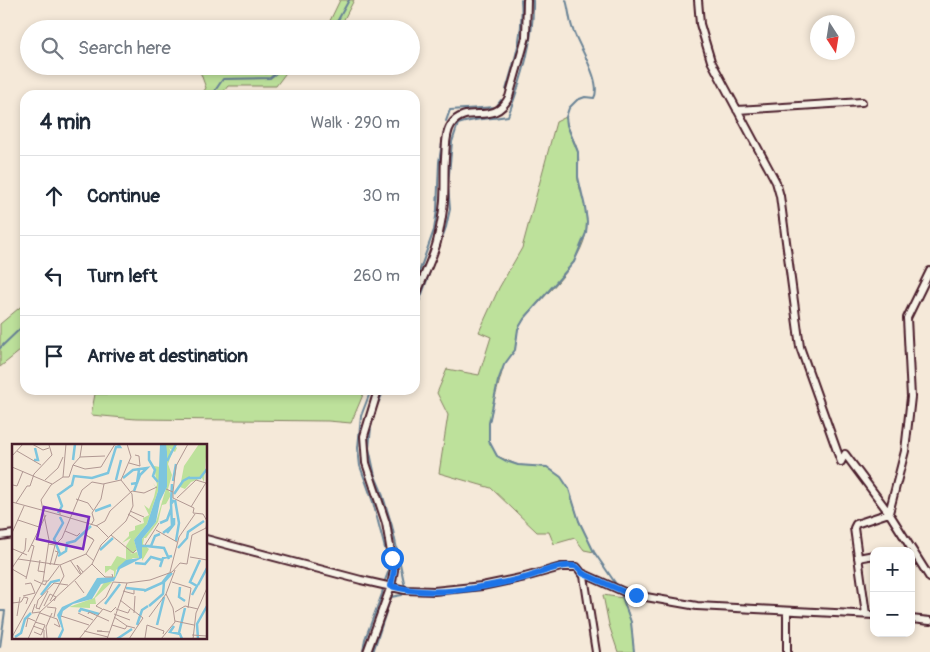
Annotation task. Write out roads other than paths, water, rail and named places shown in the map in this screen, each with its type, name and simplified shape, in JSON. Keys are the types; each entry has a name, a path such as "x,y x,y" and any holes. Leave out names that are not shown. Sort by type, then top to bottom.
{"street":[{"path":"420,277 436,244 441,220 444,202 444,166 448,131 452,123 459,117 492,113 504,106 509,97 526,36 527,0"},
{"path":"698,0 700,24 711,60 776,182 780,196 800,347 841,462 845,454 889,512 930,578"},
{"path":"737,110 862,102"},
{"path":"889,512 905,451 911,397 907,318 930,271"},
{"path":"367,652 391,586 394,570 386,523 366,463 364,436 376,395"},
{"path":"866,614 854,526 889,512"},
{"path":"208,540 405,590 434,591 482,586 568,566 577,567 582,573 629,594 697,606 870,614"},
{"path":"858,558 870,556"},
{"path":"582,573 596,652"},
{"path":"787,611 787,652"},
{"path":"915,619 930,621"}],"waterway":[{"path":"338,20 349,0"},
{"path":"506,90 520,35 521,0"},
{"path":"420,300 446,227 450,209 448,185 452,142 458,124 508,116 526,59 533,15 533,0"},
{"path":"566,0 572,27 592,73 596,91 594,98 585,97 577,100 569,108 566,117 567,125 578,152 578,177 585,207 586,233 574,262 524,319 518,329 515,350 504,365 498,381 489,423 489,441 497,456 506,461 518,465 547,467 561,477 569,489 579,521 594,552 618,587"},
{"path":"215,90 223,79 270,78 274,75"},
{"path":"446,121 450,110 496,107 501,100"},
{"path":"420,270 434,230 437,210 439,162 444,131"},
{"path":"0,348 20,329"},
{"path":"369,395 361,416 358,448 360,466 373,502 389,564 389,570 384,583"},
{"path":"382,395 371,427 369,448 375,476 392,526 405,587"},
{"path":"363,652 365,639 383,588"},
{"path":"373,652 391,597 402,595 403,593"},
{"path":"621,594 631,622 634,652"},
{"path":"0,611 5,611 0,647"}]}
